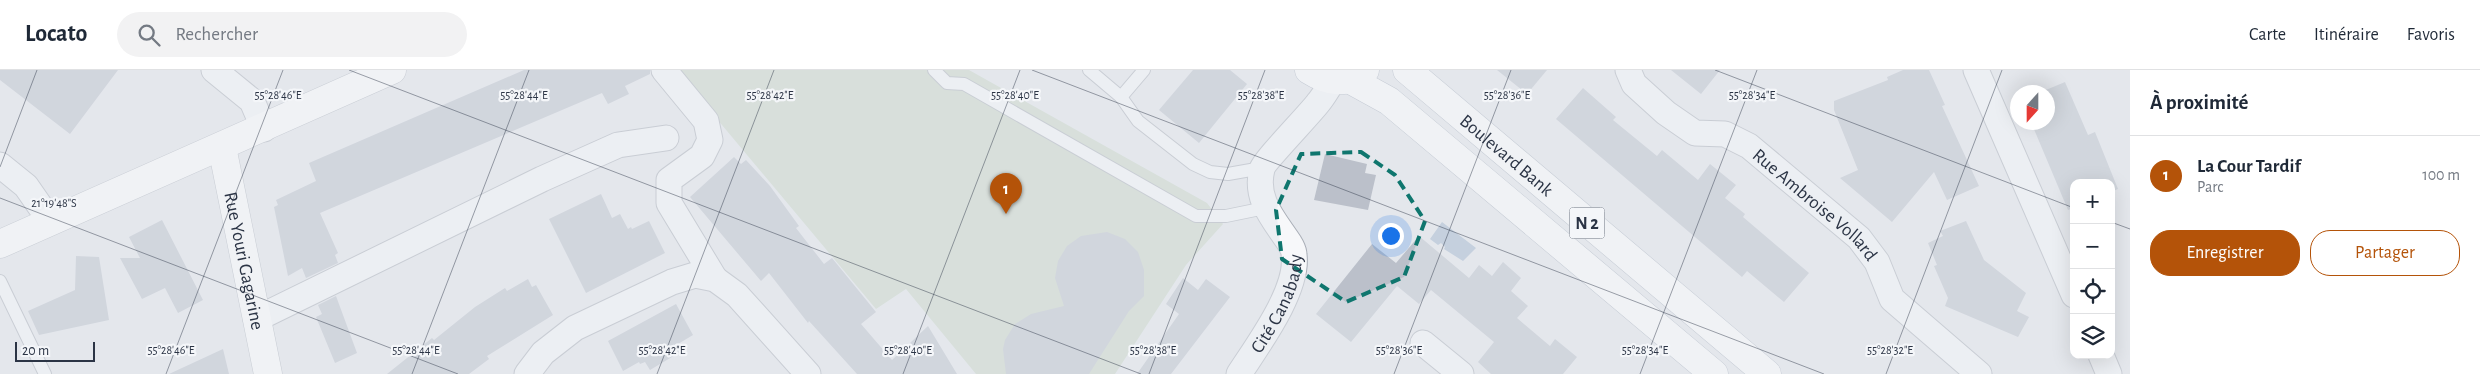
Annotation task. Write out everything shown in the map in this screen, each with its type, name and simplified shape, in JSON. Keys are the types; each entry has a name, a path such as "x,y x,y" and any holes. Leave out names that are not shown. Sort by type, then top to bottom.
{"main road":[{"path":"0,244 264,129 392,70"},
{"name":"Boulevard Bank","path":"1407,70 1767,374"},
{"name":"Boulevard Bank","path":"1339,75 1389,101 1714,374"},
{"name":"Rue Youri Gagarine","path":"222,147 268,374"}],"street":[{"path":"214,70 252,102 264,129"},
{"path":"664,70 706,121 710,140 702,156 669,180 669,203 715,279"},
{"name":"Rue Ambroise Vollard","path":"1628,70 1634,84 1666,114 1695,133 1725,134 1749,146 1859,238 1877,262 1892,299 1978,374"},
{"path":"1976,70 2070,285"},
{"path":"1262,168 1320,102 1339,75"},
{"path":"256,319 533,183 618,145 666,138"},
{"path":"0,165 26,186 52,222"},
{"name":"Cité Canabady","path":"1239,374 1274,320 1288,289 1294,265 1294,254 1290,244 1265,208 1261,191 1262,168"},
{"path":"527,374 543,353 575,328 672,282 695,274 715,279 737,295 808,374"},
{"path":"1423,343 1461,374"},
{"path":"2103,359 2109,374"}],"lane":[{"path":"934,70 947,83 964,84 1196,216 1226,216 1265,208"},
{"path":"1089,70 1121,97 1138,121 1193,164 1210,172 1228,174 1262,168"},
{"path":"1121,97 1144,70"},
{"path":"0,281 45,374"}],"highlighted area":[{"path":"1361,152 1395,175 1425,221 1404,277 1346,302 1282,259 1276,210 1301,154"}],"green space":[{"path":"676,70 969,70 1207,203 1223,224 1186,265 1115,374 976,374 906,289 876,309"}],"water":[{"path":"1442,222 1476,248 1463,261 1444,249 1445,247 1441,243 1438,245 1430,239"}],"building":[{"path":"0,70 118,70 70,134 0,80"},
{"path":"524,70 650,70 650,74 625,86 629,94 608,104 602,93 320,213 338,253 335,255 338,263 306,278 302,268 288,276 274,207 278,205 276,200 316,181 309,163"},
{"path":"1193,70 1230,70 1247,84 1199,143 1159,110"},
{"path":"1497,70 1547,70 1527,94"},
{"path":"1671,70 1720,70 1701,94"},
{"path":"1903,70 1929,70 1945,105 1942,106 1979,186 1947,200 1934,172 1892,222 1840,178 1858,170 1834,110 1834,101 1888,80 1887,77"},
{"path":"2065,82 2088,135 2095,132 2114,179 2070,179 2070,209 2068,210 2034,130 2055,130 2055,86"},
{"path":"1583,88 1616,117 1613,120 1657,156 1662,150 1698,180 1710,164 1736,185 1725,198 1745,214 1743,217 1809,273 1784,302 1747,271 1742,277 1556,119"},
{"path":"1325,154 1367,164 1365,173 1376,175 1368,210 1314,200"},
{"path":"734,157 741,164 746,160 770,186 799,226 796,228 824,264 832,258 876,312 861,324 892,360 928,326 957,374 857,374 809,321 808,323 769,273 761,281 690,197"},
{"path":"601,194 612,218 620,214 628,229 649,221 665,253 586,293 549,219"},
{"path":"162,220 203,300 178,313 165,288 142,299 120,258 140,258 129,237"},
{"path":"1966,221 1984,260 2026,293 2017,311 2029,317 2018,337 1945,306 1948,298 1934,266 1937,265 1928,243 1943,236 1940,231"},
{"path":"1107,232 1125,239 1138,252 1144,270 1144,296 1129,311 1089,374 1006,374 1003,349 1005,340 1015,324 1031,314 1064,306 1055,278 1058,261 1067,246 1081,236"},
{"path":"1419,236 1469,278 1479,265 1492,276 1503,262 1521,278 1511,291 1528,306 1517,318 1550,346 1555,339 1577,357 1563,374 1491,374 1478,362 1494,342 1431,290 1419,304 1397,286 1351,342 1316,314 1372,244 1396,263"},
{"path":"76,256 99,257 109,320 39,335 28,311 75,290"},
{"path":"1183,278 1198,290 1206,279 1230,297 1171,374 1137,374 1179,314 1166,304"},
{"path":"528,279 532,287 536,285 553,315 487,356 489,359 469,374 387,374 475,307 505,288 507,291"},
{"path":"336,296 357,353 335,363 316,317 322,314 318,305"},
{"path":"676,304 693,335 678,344 682,351 650,370 645,362 640,364 639,362 623,371 608,341"},
{"path":"223,349 229,374 169,374"}],"place":[{"name":"La Cour Tardif","path":"1006,214"}]}
